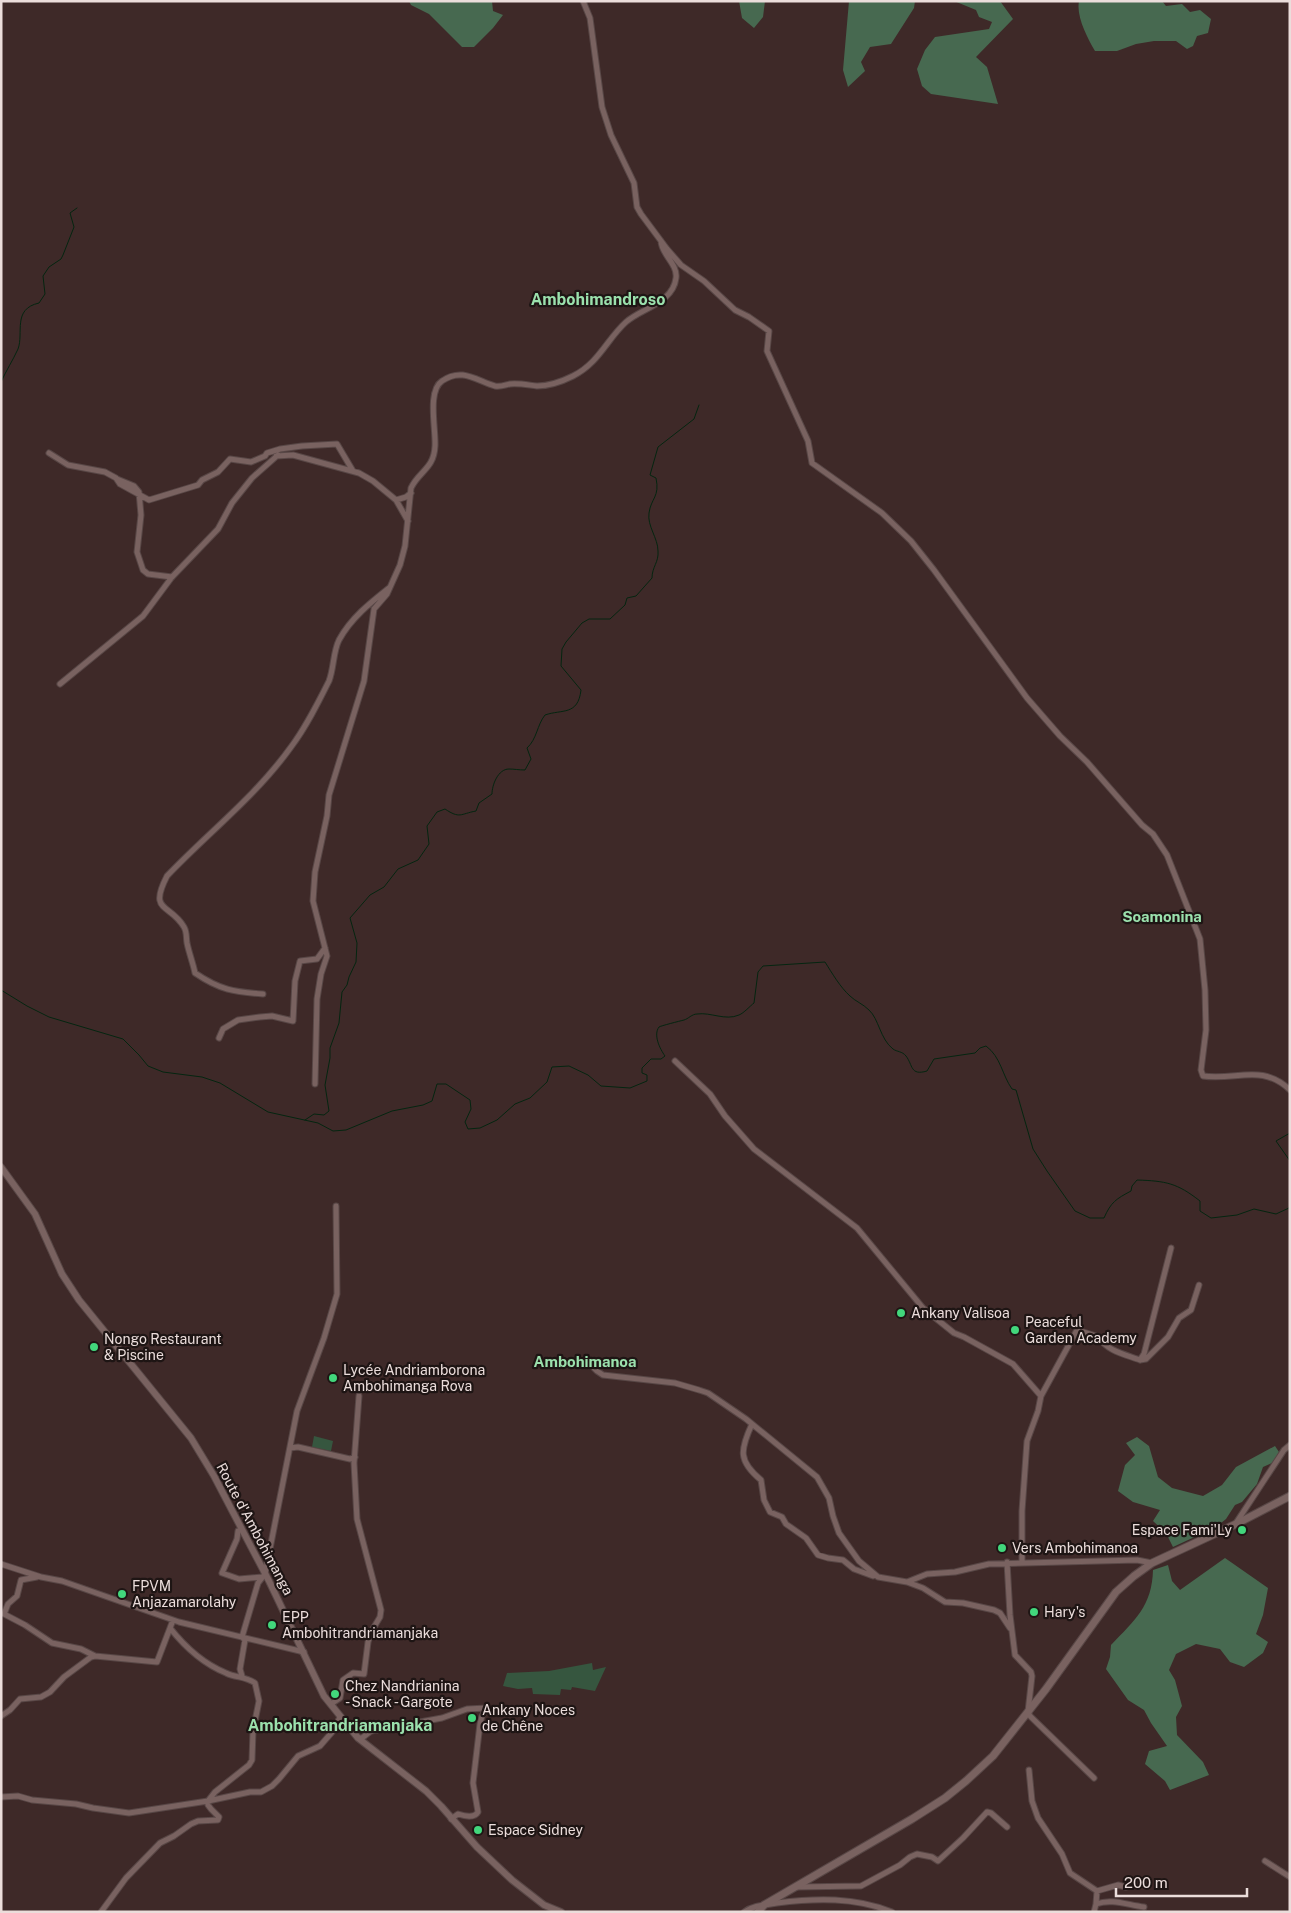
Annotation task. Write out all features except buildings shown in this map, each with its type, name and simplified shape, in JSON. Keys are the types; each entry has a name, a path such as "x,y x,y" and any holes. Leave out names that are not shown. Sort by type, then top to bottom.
{"main road":[{"path":"758,1912 764,1905 945,1798 993,1756 1028,1712 1116,1592 1152,1563 1236,1524 1290,1496"}],"street":[{"path":"583,1 590,18 598,86 608,128 634,183 637,207 681,265 704,281 729,305 768,329 767,351 808,441 812,464 882,513 919,550 1027,698 1152,834 1167,855 1198,930 1201,944 1206,1030 1201,1065 1203,1076 1239,1074 1267,1076 1278,1080 1290,1090"},
{"path":"315,1084 317,999 321,974 328,956 313,901 315,872 327,816 329,794 364,681 374,609 387,594 406,546 411,492 414,481 429,467 434,453 433,391 442,380 453,376 473,376 494,386 511,384 540,386 576,375 601,354 626,322 657,304 667,296 673,287 676,278 675,270 661,247 661,240"},
{"path":"139,495 147,500 154,500 184,488 198,485 202,480 218,472 230,459 251,462 268,453 286,448 337,444 353,471"},
{"path":"49,453 68,465 106,472 138,489 141,515 137,552 143,570 148,574 172,577"},
{"path":"60,684 143,616 172,577 218,530 232,503 252,478 278,455"},
{"path":"265,456 293,455 353,471 373,481 396,500 408,521"},
{"path":"396,500 406,497 411,492"},
{"path":"263,994 229,990 195,973 185,928 177,918 164,910 159,900 160,889 167,876 256,790 291,747 311,715 329,680 341,636 357,615 390,588"},
{"path":"219,1038 222,1028 238,1020 272,1016 293,1021 295,981 300,961 316,959 325,948"},
{"path":"676,1061 710,1094 724,1116 754,1149 857,1228 924,1308 954,1333 1013,1364 1042,1396"},
{"name":"Route d'Ambohimanga","path":"1,1166 35,1214 62,1274 79,1300 191,1438 214,1476 304,1652 324,1696 358,1738 426,1791 512,1880 544,1905 560,1912"},
{"path":"242,1676 240,1669 245,1640 242,1637 258,1583 264,1576 297,1412 324,1338 337,1294 336,1206"},
{"path":"1140,1360 1144,1354 1171,1248"},
{"path":"1022,1563 1022,1511 1026,1446 1042,1396 1077,1330 1099,1337 1102,1343 1107,1346 1140,1360 1146,1359 1168,1337 1179,1318 1191,1310 1199,1285"},
{"path":"590,1364 603,1375 675,1383 708,1393 752,1424 817,1477 829,1498 833,1516 840,1533 859,1561 878,1576 907,1582 923,1588 945,1602 963,1603 994,1610 1000,1614 1012,1632"},
{"path":"331,1704 340,1698 343,1680 353,1673 364,1674 368,1642 371,1632 380,1617 381,1610 356,1519 355,1457 359,1396"},
{"path":"752,1424 743,1450 743,1457 749,1470 761,1480 764,1500 770,1512 782,1518 786,1524 806,1538 818,1555 843,1560 854,1569 873,1576"},
{"path":"1236,1524 1284,1450 1290,1445"},
{"path":"290,1448 298,1447 350,1459 355,1457"},
{"path":"238,1531 237,1539 222,1573 239,1579 264,1576"},
{"path":"907,1582 927,1574 955,1572 973,1566 1008,1562 1137,1560 1152,1563"},
{"path":"1008,1562 1015,1655 1031,1672 1032,1676 1028,1712 1094,1778"},
{"path":"1,1564 41,1577 62,1581 173,1620 304,1652"},
{"path":"41,1577 21,1580 17,1596 8,1604 4,1614 52,1643 81,1650 95,1656 157,1662 173,1620"},
{"path":"101,1912 131,1872 160,1843 198,1821 218,1820 219,1817 208,1805 208,1801 215,1792 249,1765 252,1760 254,1749 253,1731 259,1701 255,1683 242,1676 228,1674 207,1663 190,1650 170,1628"},
{"path":"1,1716 10,1710 20,1699 41,1697 50,1692 64,1677 95,1656"},
{"path":"358,1738 362,1738 371,1731 442,1718 467,1709 487,1708 480,1724 473,1783 478,1812 474,1816 458,1814 451,1819"},
{"path":"1,1797 18,1796 32,1800 58,1801 129,1813 208,1801 250,1792 260,1792 272,1786 298,1756 320,1746 333,1732 340,1717"},
{"path":"1029,1770 1032,1800 1038,1818 1062,1854 1070,1873 1097,1891 1118,1885 1126,1887"},
{"path":"795,1887 861,1886 900,1866 910,1857 917,1854 932,1857 938,1861 987,1812 992,1813 1007,1827"},
{"path":"1264,1861 1290,1876"},
{"path":"1094,1912 1097,1891"},
{"path":"744,1912 750,1908 764,1905 803,1900 848,1900 877,1905 892,1912"},
{"path":"1096,1904 1117,1901 1144,1907"}],"green space":[{"path":"409,1 492,1 493,11 503,15 474,47 462,47 429,14 411,5"},
{"path":"739,1 765,1 763,17 754,28 742,18"},
{"path":"849,1 915,1 914,8 891,44 870,47 861,62 865,71 848,87 843,70"},
{"path":"954,1 1000,1 1013,19 976,57 987,67 998,104 931,94 922,86 917,69 925,50 935,37 989,29 992,22 979,17 976,10"},
{"path":"1079,1 1162,1 1166,6 1182,4 1190,12 1200,10 1211,19 1208,33 1197,36 1193,46 1187,49 1176,41 1154,41 1136,44 1117,51 1095,51 1081,20 1078,7"},
{"path":"314,1436 333,1441 331,1451 312,1447"},
{"path":"1137,1437 1149,1446 1158,1477 1172,1488 1203,1496 1222,1485 1236,1467 1275,1446 1279,1452 1274,1462 1263,1467 1257,1484 1242,1502 1235,1505 1226,1519 1216,1527 1173,1547 1166,1533 1153,1521 1160,1510 1133,1502 1118,1491 1125,1465 1135,1455 1126,1443"},
{"path":"1225,1558 1268,1588 1263,1615 1256,1634 1268,1642 1263,1653 1244,1667 1230,1662 1220,1649 1196,1644 1176,1654 1169,1670 1175,1680 1182,1706 1176,1717 1177,1735 1203,1762 1209,1775 1170,1790 1165,1781 1145,1764 1149,1751 1167,1746 1144,1710 1128,1700 1106,1669 1111,1645 1141,1612 1152,1583 1153,1570 1168,1565 1172,1581 1180,1590"},
{"path":"592,1663 593,1670 606,1667 595,1691 572,1687 571,1690 561,1689 560,1695 533,1694 532,1688 518,1689 503,1686 507,1673 549,1671"}],"waterway":[{"path":"1,382 20,343 22,316 25,310 39,303 45,294 43,276 49,267 61,259 74,227 70,213 77,208"},
{"path":"305,1120 314,1114 324,1115 329,1111 325,1085 330,1048 339,1023 342,992 347,985 356,962 357,943 350,918 370,895 384,887 398,869 418,860 429,844 427,826 437,812 445,809 460,815 476,811 479,803 492,794 494,782 502,772 509,769 525,770 531,759 527,748 545,715 568,710 576,704 581,690 561,666 562,649 582,623 589,619 610,619 625,605 627,598 636,596 652,578 658,546 650,523 649,513 657,484 656,478 650,475 658,447 694,419 699,405"},
{"path":"1,990 49,1017 123,1039 148,1066 163,1072 202,1077 220,1083 268,1112 318,1123 333,1131 346,1130 392,1111 423,1105 432,1101 437,1084 446,1084 470,1100 471,1109 465,1122 468,1129 480,1128 497,1120 515,1104 530,1098 547,1082 552,1067 569,1066 588,1075 601,1086 630,1088 647,1081 647,1075 642,1073 642,1068 651,1059 661,1059 665,1056 657,1038 659,1027 684,1020 695,1014 723,1017 734,1017 741,1014 754,1003 758,972 763,966 825,962 846,992 872,1014 889,1045 904,1054 915,1071 927,1071 934,1059 975,1053 980,1048 986,1046 991,1050 1012,1089 1016,1090 1033,1149 1075,1211 1090,1218 1104,1218 1109,1208 1118,1199 1131,1191 1132,1186 1137,1180 1164,1182 1185,1190 1200,1201 1200,1211 1211,1218 1237,1215 1254,1209 1276,1214 1290,1206"},
{"path":"1290,1133 1276,1141 1290,1161"}],"place":[{"name":"Ankany Valisoa","path":"901,1313"},
{"name":"Peaceful Garden Academy","path":"1015,1330"},
{"name":"Nongo Restaurant & Piscine","path":"94,1347"},
{"name":"Lycée Andriamborona Ambohimanga Rova","path":"333,1378"},
{"name":"Espace Fami'Ly","path":"1242,1530"},
{"name":"Vers Ambohimanoa","path":"1002,1548"},
{"name":"FPVM Anjazamarolahy","path":"122,1594"},
{"name":"Hary's","path":"1034,1612"},
{"name":"EPP Ambohitrandriamanjaka","path":"272,1625"},
{"name":"Chez Nandrianina - Snack - Gargote","path":"335,1694"},
{"name":"Ankany Noces de Chêne","path":"472,1718"},
{"name":"Espace Sidney","path":"478,1830"}],"district":[{"name":"Ambohimandroso","path":"598,299"},
{"name":"Soamonina","path":"1162,916"},
{"name":"Ambohimanoa","path":"585,1361"},
{"name":"Ambohitrandriamanjaka","path":"340,1725"}]}
